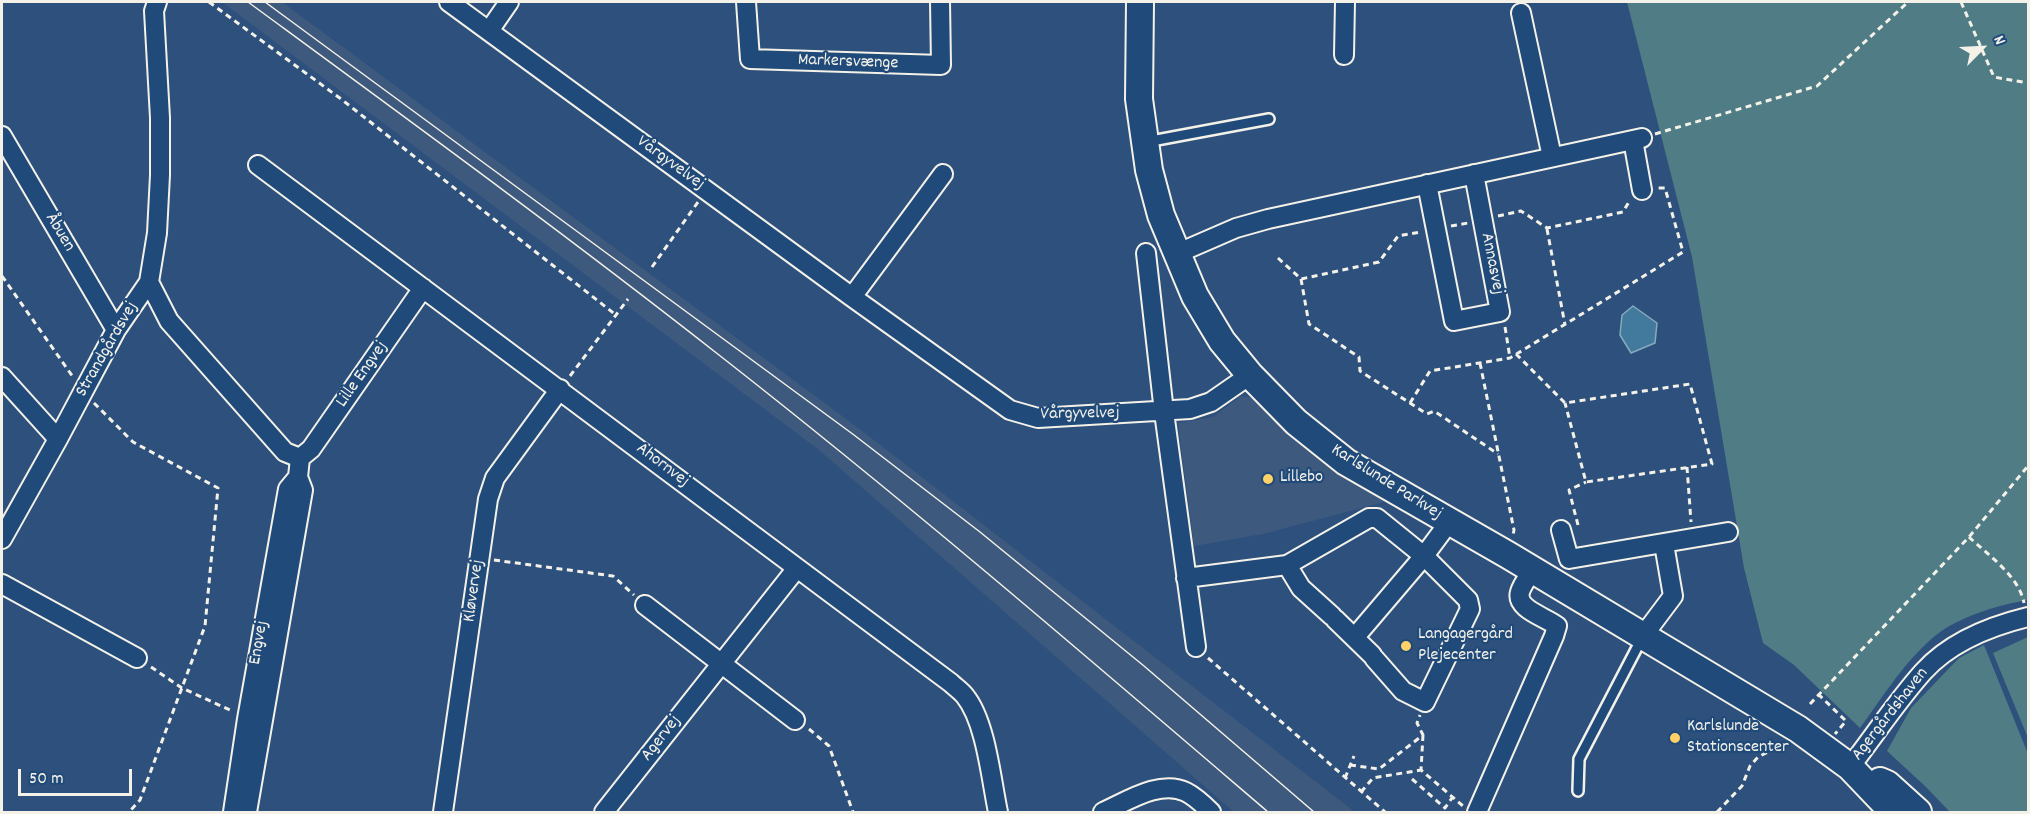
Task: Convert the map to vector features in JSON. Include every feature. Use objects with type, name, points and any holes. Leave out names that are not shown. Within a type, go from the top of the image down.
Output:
[{"type":"street","name":"Strandgårdsvej","points":[[2,539],[116,330],[149,282],[157,233],[160,175],[160,118],[154,10],[157,2]]},
{"type":"street","name":"Vårgyvelvej","points":[[449,2],[1010,410],[1038,418],[1190,409],[1211,402],[1250,375]]},
{"type":"street","points":[[489,30],[509,2]]},
{"type":"street","name":"Markersvænge","points":[[746,2],[750,60],[941,66],[940,2]]},
{"type":"street","name":"Karlslunde Parkvej","points":[[1140,2],[1139,99],[1149,170],[1161,215],[1195,296],[1222,341],[1250,375],[1296,422],[1346,462],[1508,555],[1798,729],[1850,767],[1893,813]]},
{"type":"street","points":[[1344,55],[1345,2]]},
{"type":"street","points":[[1521,13],[1552,157]]},
{"type":"street","name":"Åbuen","points":[[2,136],[116,330]]},
{"type":"street","points":[[1176,254],[1236,228],[1268,219],[1637,139],[1642,190]]},
{"type":"street","name":"Ahornvej","points":[[258,165],[951,683],[965,696],[981,729],[998,813]]},
{"type":"street","points":[[852,297],[943,174]]},
{"type":"street","name":"Annasvej","points":[[1427,184],[1454,321],[1500,312],[1474,174]]},
{"type":"street","points":[[1146,253],[1164,412],[1196,647]]},
{"type":"street","points":[[149,282],[169,321],[285,452],[300,458]]},
{"type":"street","name":"Lille Engvej","points":[[300,458],[311,449],[423,288]]},
{"type":"street","points":[[2,377],[58,439]]},
{"type":"street","name":"Kløvervej","points":[[443,813],[488,499],[495,478],[560,390]]},
{"type":"street","name":"Engvej","points":[[233,813],[247,719],[288,489],[297,477],[300,458]]},
{"type":"street","name":"Engvej","points":[[247,813],[303,490],[297,477]]},
{"type":"street","name":"Karlslunde Parkvej","points":[[1186,578],[1287,565],[1369,518],[1377,518],[1424,556],[1468,600],[1470,609],[1425,702]]},
{"type":"street","name":"Karlslunde Parkvej","points":[[1355,637],[1424,556],[1450,521]]},
{"type":"street","points":[[1562,531],[1569,559],[1728,532]]},
{"type":"street","points":[[1643,636],[1673,596],[1664,544]]},
{"type":"street","points":[[1287,565],[1301,588],[1355,637],[1403,691],[1425,702]]},
{"type":"street","name":"Agervej","points":[[604,813],[797,568]]},
{"type":"street","points":[[1477,811],[1557,626],[1527,609],[1520,602],[1519,593],[1532,571]]},
{"type":"street","points":[[2,584],[137,658]]},
{"type":"street","points":[[645,605],[795,720]]},
{"type":"street","name":"Agergårdshaven","points":[[1850,767],[1924,671],[1947,652],[1984,630],[2027,617]]},
{"type":"street","name":"Karlslunde Parkvej","points":[[1850,767],[1887,784],[1918,813]]},
{"type":"street","points":[[1103,813],[1150,791],[1167,789],[1185,791],[1212,813]]},
{"type":"lane","points":[[1144,142],[1269,119]]},
{"type":"lane","points":[[1578,791],[1579,759],[1643,636]]},
{"type":"path","points":[[209,2],[341,99],[616,315]]},
{"type":"path","points":[[1637,139],[1817,86],[1908,2]]},
{"type":"path","points":[[1961,2],[1994,77],[2028,83]]},
{"type":"path","points":[[1301,279],[1379,262],[1398,236],[1521,211],[1547,228],[1623,212],[1629,201],[1642,190],[1665,188],[1683,252],[1510,358],[1430,371],[1410,403]]},
{"type":"path","points":[[652,267],[706,190]]},
{"type":"path","points":[[1547,228],[1565,324]]},
{"type":"path","points":[[1278,258],[1301,279],[1310,324],[1359,357],[1360,371],[1426,414],[1434,411],[1497,454]]},
{"type":"path","points":[[2,276],[84,392],[133,442],[218,488],[205,626],[140,800],[129,813]]},
{"type":"path","points":[[560,390],[628,299]]},
{"type":"path","points":[[1500,312],[1510,358]]},
{"type":"path","points":[[1516,354],[1565,403],[1586,482]]},
{"type":"path","points":[[1480,363],[1514,530],[1508,555]]},
{"type":"path","points":[[1562,531],[1578,528],[1569,490],[1586,482],[1712,464],[1690,384],[1565,403]]},
{"type":"path","points":[[1810,704],[1969,537],[2028,466]]},
{"type":"path","points":[[1687,467],[1692,538]]},
{"type":"path","points":[[1969,537],[2014,580],[2023,596],[2027,617]]},
{"type":"path","points":[[480,558],[613,576],[645,605]]},
{"type":"path","points":[[1196,647],[1385,813]]},
{"type":"path","points":[[137,658],[182,688],[247,719]]},
{"type":"path","points":[[1818,694],[1846,720],[1824,747]]},
{"type":"path","points":[[1421,770],[1424,735],[1417,723],[1425,702]]},
{"type":"path","points":[[795,720],[805,725],[829,746],[853,813]]},
{"type":"path","points":[[1350,765],[1379,769],[1424,735]]},
{"type":"path","points":[[1717,813],[1742,786],[1750,766],[1758,757],[1770,751],[1775,744]]},
{"type":"path","points":[[1345,778],[1354,756]]},
{"type":"path","points":[[1379,769],[1379,777]]},
{"type":"path","points":[[1421,770],[1461,806],[1477,811]]},
{"type":"path","points":[[1361,792],[1373,778],[1421,770]]},
{"type":"path","points":[[1412,779],[1445,807],[1453,798]]},
{"type":"shaded area","points":[[222,2],[282,2],[857,427],[1355,812],[1234,812],[819,450]]},
{"type":"shaded area","points":[[1633,306],[1657,323],[1655,343],[1631,353],[1620,335],[1622,315]]},
{"type":"shaded area","name":"Lillebo","points":[[1241,396],[1254,398],[1317,456],[1384,502],[1263,534],[1194,546],[1178,423],[1213,417]]},
{"type":"green space","points":[[1627,2],[2028,2],[2028,600],[1980,612],[1939,633],[1913,657],[1860,728],[1794,665],[1763,643],[1744,568],[1692,257]]},
{"type":"green space","points":[[2028,637],[2028,738],[1993,653]]},
{"type":"green space","points":[[1984,645],[2028,754],[2028,812],[1950,812],[1887,751],[1911,708],[1959,658]]},
{"type":"tram line","points":[[248,2],[544,221],[789,410],[996,581],[1268,812]]},
{"type":"tram line","points":[[265,2],[854,435],[980,532],[1144,666],[1314,812]]},
{"type":"place","name":"Lillebo","points":[[1268,479]]},
{"type":"place","name":"Langagergård Plejecenter","points":[[1406,646]]},
{"type":"place","name":"Karlslunde Stationscenter","points":[[1675,738]]}]
